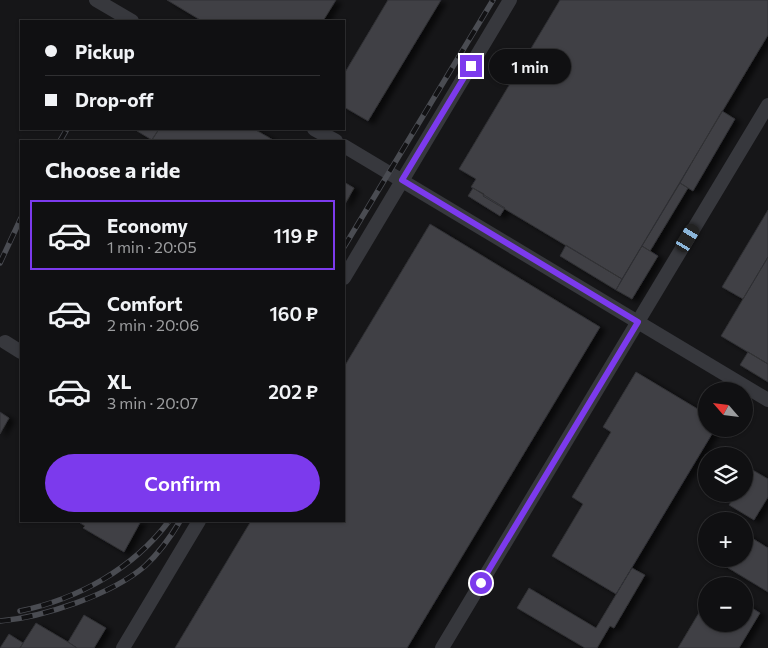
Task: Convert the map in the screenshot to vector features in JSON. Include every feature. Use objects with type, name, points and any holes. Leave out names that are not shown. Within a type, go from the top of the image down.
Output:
[{"type":"lane","points":[[96,0],[130,20]]},
{"type":"lane","points":[[345,276],[510,0]]},
{"type":"lane","points":[[442,648],[768,105]]},
{"type":"lane","points":[[316,130],[334,140]]},
{"type":"lane","points":[[345,147],[768,400]]},
{"type":"lane","points":[[4,342],[20,351]]},
{"type":"lane","points":[[123,648],[198,522]]},
{"type":"building","points":[[167,0],[336,0],[324,20],[200,20]]},
{"type":"building","points":[[388,0],[441,0],[368,121],[345,108],[345,72]]},
{"type":"building","points":[[560,0],[768,0],[768,35],[622,279],[483,196],[484,194],[471,187],[476,179],[459,169]]},
{"type":"building","points":[[722,111],[735,119],[693,191],[680,183]]},
{"type":"building","points":[[138,130],[158,130],[152,140]]},
{"type":"building","points":[[158,130],[256,130],[273,140],[152,140]]},
{"type":"building","points":[[345,183],[354,188],[345,204]]},
{"type":"building","points":[[680,183],[688,188],[650,251],[642,246]]},
{"type":"building","points":[[473,188],[505,208],[500,216],[468,196]]},
{"type":"building","points":[[768,210],[768,257],[743,299],[722,287]]},
{"type":"building","points":[[430,224],[600,327],[407,648],[175,648],[250,522],[345,522],[345,365]]},
{"type":"building","points":[[566,245],[622,279],[616,290],[560,256]]},
{"type":"building","points":[[642,246],[658,256],[632,299],[616,290]]},
{"type":"building","points":[[768,257],[768,364],[721,336]]},
{"type":"building","points":[[748,352],[768,364],[768,382],[740,365]]},
{"type":"building","points":[[636,372],[698,409],[698,438],[710,438],[704,447],[698,447],[698,457],[616,594],[552,556],[583,504],[572,497],[611,432],[603,427]]},
{"type":"building","points":[[0,412],[9,418],[0,434]]},
{"type":"building","points":[[753,470],[768,479],[768,497],[754,520],[753,512],[741,512],[729,505],[731,502],[753,502]]},
{"type":"building","points":[[79,522],[140,522],[124,552],[83,528],[85,526]]},
{"type":"building","points":[[753,539],[768,548],[768,592],[753,583],[753,577],[743,577],[727,567],[753,567]]},
{"type":"building","points":[[632,568],[645,575],[614,628],[610,626],[597,648],[585,648],[517,608],[529,588],[596,628]]},
{"type":"building","points":[[753,609],[760,613],[753,625]]},
{"type":"building","points":[[698,614],[698,632],[749,632],[739,648],[678,648]]},
{"type":"building","points":[[84,615],[106,628],[94,648],[77,648],[68,642]]},
{"type":"building","points":[[36,623],[68,642],[77,648],[20,648]]},
{"type":"building","points":[[9,634],[23,643],[20,648],[0,648]]},
{"type":"railway","points":[[345,245],[493,0]]},
{"type":"railway","points":[[61,140],[66,130]]},
{"type":"railway","points":[[0,263],[20,220]]},
{"type":"railway","points":[[20,611],[63,599],[103,580],[139,554],[168,522]]},
{"type":"railway","points":[[0,621],[36,615],[76,603],[131,577],[150,561],[164,545],[179,522]]},
{"type":"route","points":[[471,66],[402,180],[638,322],[481,583]]}]
